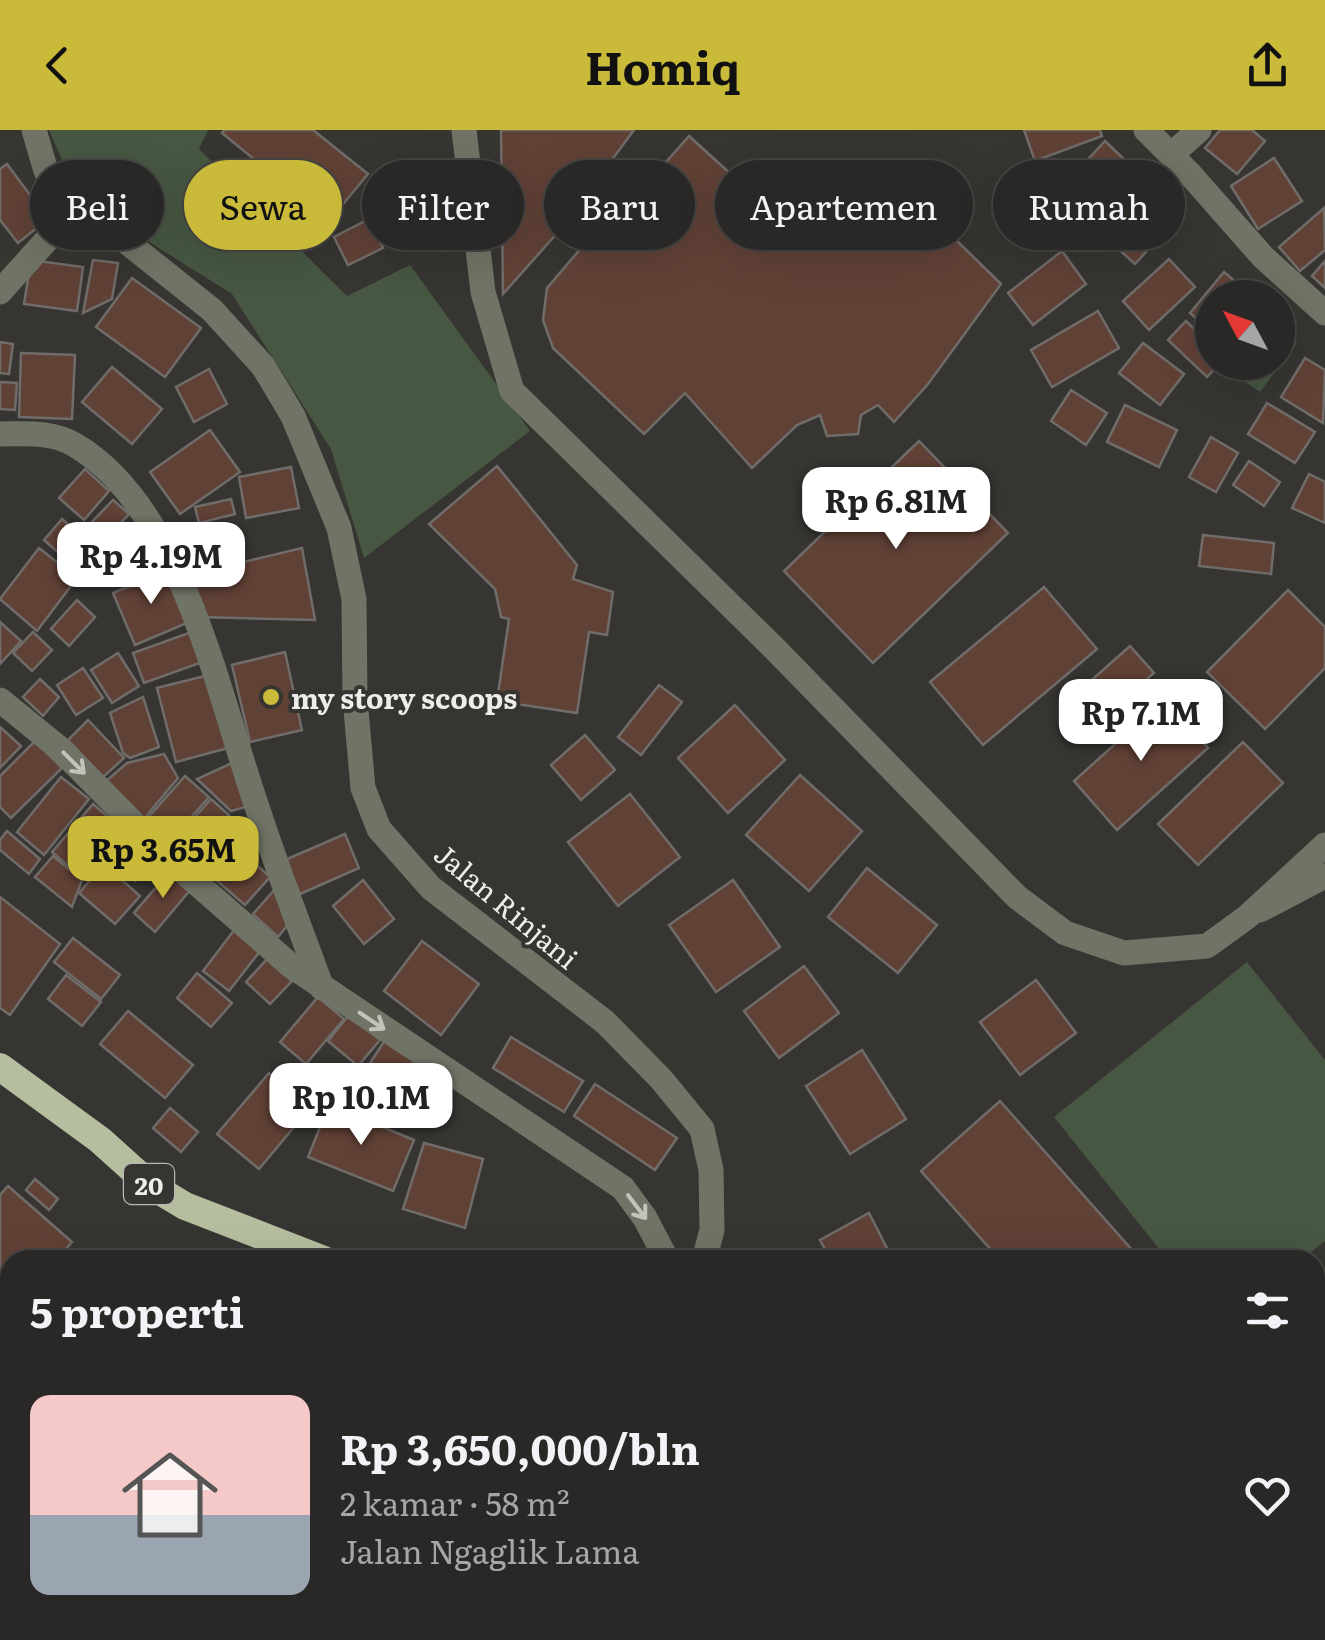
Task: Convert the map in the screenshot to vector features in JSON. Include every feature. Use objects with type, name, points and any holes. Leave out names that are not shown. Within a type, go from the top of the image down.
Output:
[{"type":"highway","name":"20","points":[[0,1066],[100,1140],[150,1185],[173,1199],[299,1250]]},
{"type":"street","name":"Jalan Rinjani","points":[[34,130],[43,160]]},
{"type":"street","points":[[464,130],[483,292],[512,391],[785,660],[1017,897],[1065,934],[1124,954],[1207,946],[1247,917],[1325,846]]},
{"type":"street","points":[[1146,130],[1263,258],[1325,312]]},
{"type":"street","points":[[1171,156],[1199,130]]},
{"type":"street","points":[[0,292],[38,250]]},
{"type":"street","name":"Jalan Rinjani","points":[[137,250],[212,310],[262,366],[293,416],[343,546],[354,599],[355,699],[363,788],[379,829],[431,888],[605,1022],[661,1078],[702,1129],[711,1170],[712,1230],[707,1250]]},
{"type":"street","points":[[0,434],[40,433],[74,444],[126,488],[149,520],[176,570],[195,619],[322,988]]},
{"type":"street","points":[[0,700],[59,748],[169,859],[290,965],[623,1188],[662,1250]]},
{"type":"street","points":[[1247,917],[1325,876]]},
{"type":"green space","points":[[49,130],[208,130],[199,149],[210,160],[184,160],[184,250],[301,250],[347,296],[410,265],[530,431],[364,558],[331,449],[232,294],[162,250],[164,160],[62,160]]},
{"type":"green space","points":[[1242,380],[1269,380],[1260,392]]},
{"type":"green space","points":[[1247,962],[1325,1060],[1325,1241],[1314,1250],[1160,1250],[1054,1117]]},
{"type":"building","points":[[313,130],[362,169],[362,181],[342,205],[342,160],[255,160],[222,133]]},
{"type":"building","points":[[501,130],[634,130],[612,160],[544,160],[544,248],[503,294],[502,250],[524,250],[524,160],[501,160]]},
{"type":"building","points":[[1024,130],[1100,130],[1102,136],[1035,160]]},
{"type":"building","points":[[1220,130],[1252,130],[1265,141],[1237,174],[1205,148]]},
{"type":"building","points":[[689,136],[715,160],[715,250],[966,250],[1001,284],[928,384],[894,422],[878,405],[861,415],[858,434],[827,436],[820,415],[797,425],[752,468],[685,393],[644,434],[553,348],[543,320],[547,288],[579,250],[695,250],[695,160],[668,160]]},
{"type":"building","points":[[1105,141],[1125,160],[1087,160]]},
{"type":"building","points":[[1274,158],[1302,201],[1258,229],[1231,186]]},
{"type":"building","points":[[7,164],[30,195],[30,233],[18,243],[0,220],[0,169]]},
{"type":"building","points":[[1324,208],[1325,250],[1300,271],[1279,247]]},
{"type":"building","points":[[362,223],[362,250],[379,250],[348,265],[340,250],[342,233]]},
{"type":"building","points":[[1119,250],[1148,250],[1135,264]]},
{"type":"building","points":[[1062,251],[1086,284],[1033,325],[1008,293]]},
{"type":"building","points":[[1169,259],[1195,287],[1149,330],[1123,301]]},
{"type":"building","points":[[31,260],[83,267],[77,311],[24,304]]},
{"type":"building","points":[[93,260],[118,263],[112,299],[83,313]]},
{"type":"building","points":[[1325,261],[1325,288],[1312,276]]},
{"type":"building","points":[[1224,272],[1234,280],[1217,280]]},
{"type":"building","points":[[132,278],[201,328],[165,377],[96,327]]},
{"type":"building","points":[[1098,311],[1119,348],[1052,387],[1031,350]]},
{"type":"building","points":[[1186,321],[1195,330],[1195,366],[1168,340]]},
{"type":"building","points":[[0,342],[13,344],[9,374],[0,373]]},
{"type":"building","points":[[1143,343],[1184,374],[1160,405],[1119,373]]},
{"type":"building","points":[[21,353],[75,355],[72,419],[19,417]]},
{"type":"building","points":[[1305,358],[1325,370],[1323,423],[1281,397],[1295,380]]},
{"type":"building","points":[[112,367],[162,409],[132,444],[82,402]]},
{"type":"building","points":[[209,369],[227,404],[194,422],[176,387]]},
{"type":"building","points":[[0,382],[17,383],[15,410],[0,409]]},
{"type":"building","points":[[1071,390],[1107,413],[1086,445],[1051,421]]},
{"type":"building","points":[[1267,403],[1315,432],[1295,463],[1248,434]]},
{"type":"building","points":[[1125,405],[1177,430],[1159,467],[1107,442]]},
{"type":"building","points":[[210,430],[240,472],[180,514],[150,472]]},
{"type":"building","points":[[1211,437],[1238,453],[1216,492],[1189,477]]},
{"type":"building","points":[[919,441],[1008,533],[873,663],[784,571]]},
{"type":"building","points":[[1249,461],[1280,482],[1264,506],[1233,485]]},
{"type":"building","points":[[497,466],[577,565],[573,579],[613,592],[607,635],[589,632],[577,713],[497,701],[509,619],[501,617],[495,589],[429,524]]},
{"type":"building","points":[[291,467],[299,508],[246,518],[239,477]]},
{"type":"building","points":[[85,469],[109,491],[84,520],[59,498]]},
{"type":"building","points":[[1309,474],[1325,482],[1325,523],[1292,508]]},
{"type":"building","points":[[231,499],[235,514],[199,523],[195,507]]},
{"type":"building","points":[[113,500],[129,514],[104,541],[88,526]]},
{"type":"building","points":[[62,519],[102,554],[84,575],[44,540]]},
{"type":"building","points":[[1203,535],[1274,543],[1271,574],[1199,566]]},
{"type":"building","points":[[39,548],[77,578],[37,631],[0,599]]},
{"type":"building","points":[[302,548],[315,620],[199,617],[185,576]]},
{"type":"building","points":[[168,570],[189,622],[135,645],[113,593]]},
{"type":"building","points":[[1044,587],[1097,649],[983,745],[930,682]]},
{"type":"building","points":[[1288,590],[1325,627],[1325,668],[1265,729],[1207,672]]},
{"type":"building","points":[[77,600],[95,617],[69,646],[51,629]]},
{"type":"building","points":[[0,622],[21,641],[0,664]]},
{"type":"building","points":[[197,630],[208,660],[144,683],[133,653]]},
{"type":"building","points":[[33,632],[52,650],[32,671],[13,653]]},
{"type":"building","points":[[1130,646],[1154,673],[1084,735],[1060,708]]},
{"type":"building","points":[[285,652],[302,730],[250,742],[232,665]]},
{"type":"building","points":[[118,653],[139,686],[112,703],[91,670]]},
{"type":"building","points":[[83,668],[103,698],[76,715],[57,685]]},
{"type":"building","points":[[209,675],[228,748],[176,762],[157,688]]},
{"type":"building","points":[[40,679],[59,697],[43,716],[23,697]]},
{"type":"building","points":[[659,685],[682,702],[641,755],[618,737]]},
{"type":"building","points":[[143,697],[159,747],[130,758],[123,753],[110,713]]},
{"type":"building","points":[[1165,699],[1208,748],[1117,830],[1074,781]]},
{"type":"building","points":[[735,705],[785,760],[728,813],[678,758]]},
{"type":"building","points":[[88,720],[124,758],[103,777],[68,740]]},
{"type":"building","points":[[0,727],[21,746],[0,768]]},
{"type":"building","points":[[585,735],[615,770],[581,800],[551,765]]},
{"type":"building","points":[[35,741],[62,768],[11,818],[0,807],[0,776]]},
{"type":"building","points":[[1243,742],[1283,783],[1198,865],[1158,824]]},
{"type":"building","points":[[164,754],[178,778],[142,821],[105,782],[127,763]]},
{"type":"building","points":[[234,762],[249,806],[231,811],[197,779]]},
{"type":"building","points":[[800,775],[862,831],[809,891],[746,835]]},
{"type":"building","points":[[185,776],[209,797],[170,841],[146,820]]},
{"type":"building","points":[[61,777],[89,799],[44,855],[17,832]]},
{"type":"building","points":[[630,794],[680,857],[618,906],[568,842]]},
{"type":"building","points":[[211,799],[229,815],[187,860],[170,845]]},
{"type":"building","points":[[93,804],[123,830],[82,878],[52,852]]},
{"type":"building","points":[[225,822],[246,841],[211,879],[190,860]]},
{"type":"building","points":[[7,831],[40,859],[29,874],[0,850],[0,840]]},
{"type":"building","points":[[128,834],[156,858],[135,881],[108,857]]},
{"type":"building","points":[[345,834],[359,868],[300,894],[285,860]]},
{"type":"building","points":[[240,850],[270,877],[245,905],[215,879]]},
{"type":"building","points":[[53,856],[82,880],[72,907],[35,877]]},
{"type":"building","points":[[104,864],[140,896],[115,924],[79,893]]},
{"type":"building","points":[[867,868],[937,925],[898,973],[828,917]]},
{"type":"building","points":[[171,870],[192,888],[155,932],[134,913]]},
{"type":"building","points":[[363,880],[394,919],[364,944],[333,906]]},
{"type":"building","points":[[733,880],[780,947],[716,992],[669,925]]},
{"type":"building","points":[[276,888],[287,926],[278,937],[253,914]]},
{"type":"building","points":[[0,897],[60,944],[10,1015],[0,1008]]},
{"type":"building","points":[[238,925],[264,946],[229,991],[203,971]]},
{"type":"building","points":[[73,938],[120,975],[101,999],[54,962]]},
{"type":"building","points":[[422,941],[479,984],[441,1035],[384,991]]},
{"type":"building","points":[[268,958],[292,981],[270,1004],[246,982]]},
{"type":"building","points":[[804,966],[839,1013],[779,1058],[744,1011]]},
{"type":"building","points":[[197,973],[232,1003],[211,1027],[177,998]]},
{"type":"building","points":[[66,975],[101,1002],[82,1026],[48,999]]},
{"type":"building","points":[[1036,980],[1076,1033],[1020,1075],[980,1022]]},
{"type":"building","points":[[318,997],[344,1019],[306,1064],[280,1042]]},
{"type":"building","points":[[128,1011],[193,1065],[165,1098],[100,1044]]},
{"type":"building","points":[[349,1015],[380,1040],[358,1066],[328,1041]]},
{"type":"building","points":[[511,1037],[583,1081],[564,1112],[493,1068]]},
{"type":"building","points":[[385,1040],[419,1061],[397,1096],[363,1074]]},
{"type":"building","points":[[862,1050],[906,1119],[850,1154],[806,1086]]},
{"type":"building","points":[[269,1073],[310,1108],[259,1169],[217,1134]]},
{"type":"building","points":[[595,1084],[677,1138],[655,1170],[574,1116]]},
{"type":"building","points":[[1000,1101],[1132,1250],[991,1250],[921,1171]]},
{"type":"building","points":[[329,1105],[414,1140],[393,1191],[308,1157]]},
{"type":"building","points":[[170,1108],[198,1132],[181,1152],[153,1128]]},
{"type":"building","points":[[424,1143],[483,1159],[465,1228],[403,1209]]},
{"type":"building","points":[[35,1179],[58,1199],[49,1210],[26,1190]]},
{"type":"building","points":[[8,1186],[72,1242],[65,1250],[0,1250],[0,1195]]},
{"type":"building","points":[[869,1213],[888,1250],[826,1250],[820,1240]]},
{"type":"place","name":"my story scoops","points":[[271,697]]}]
